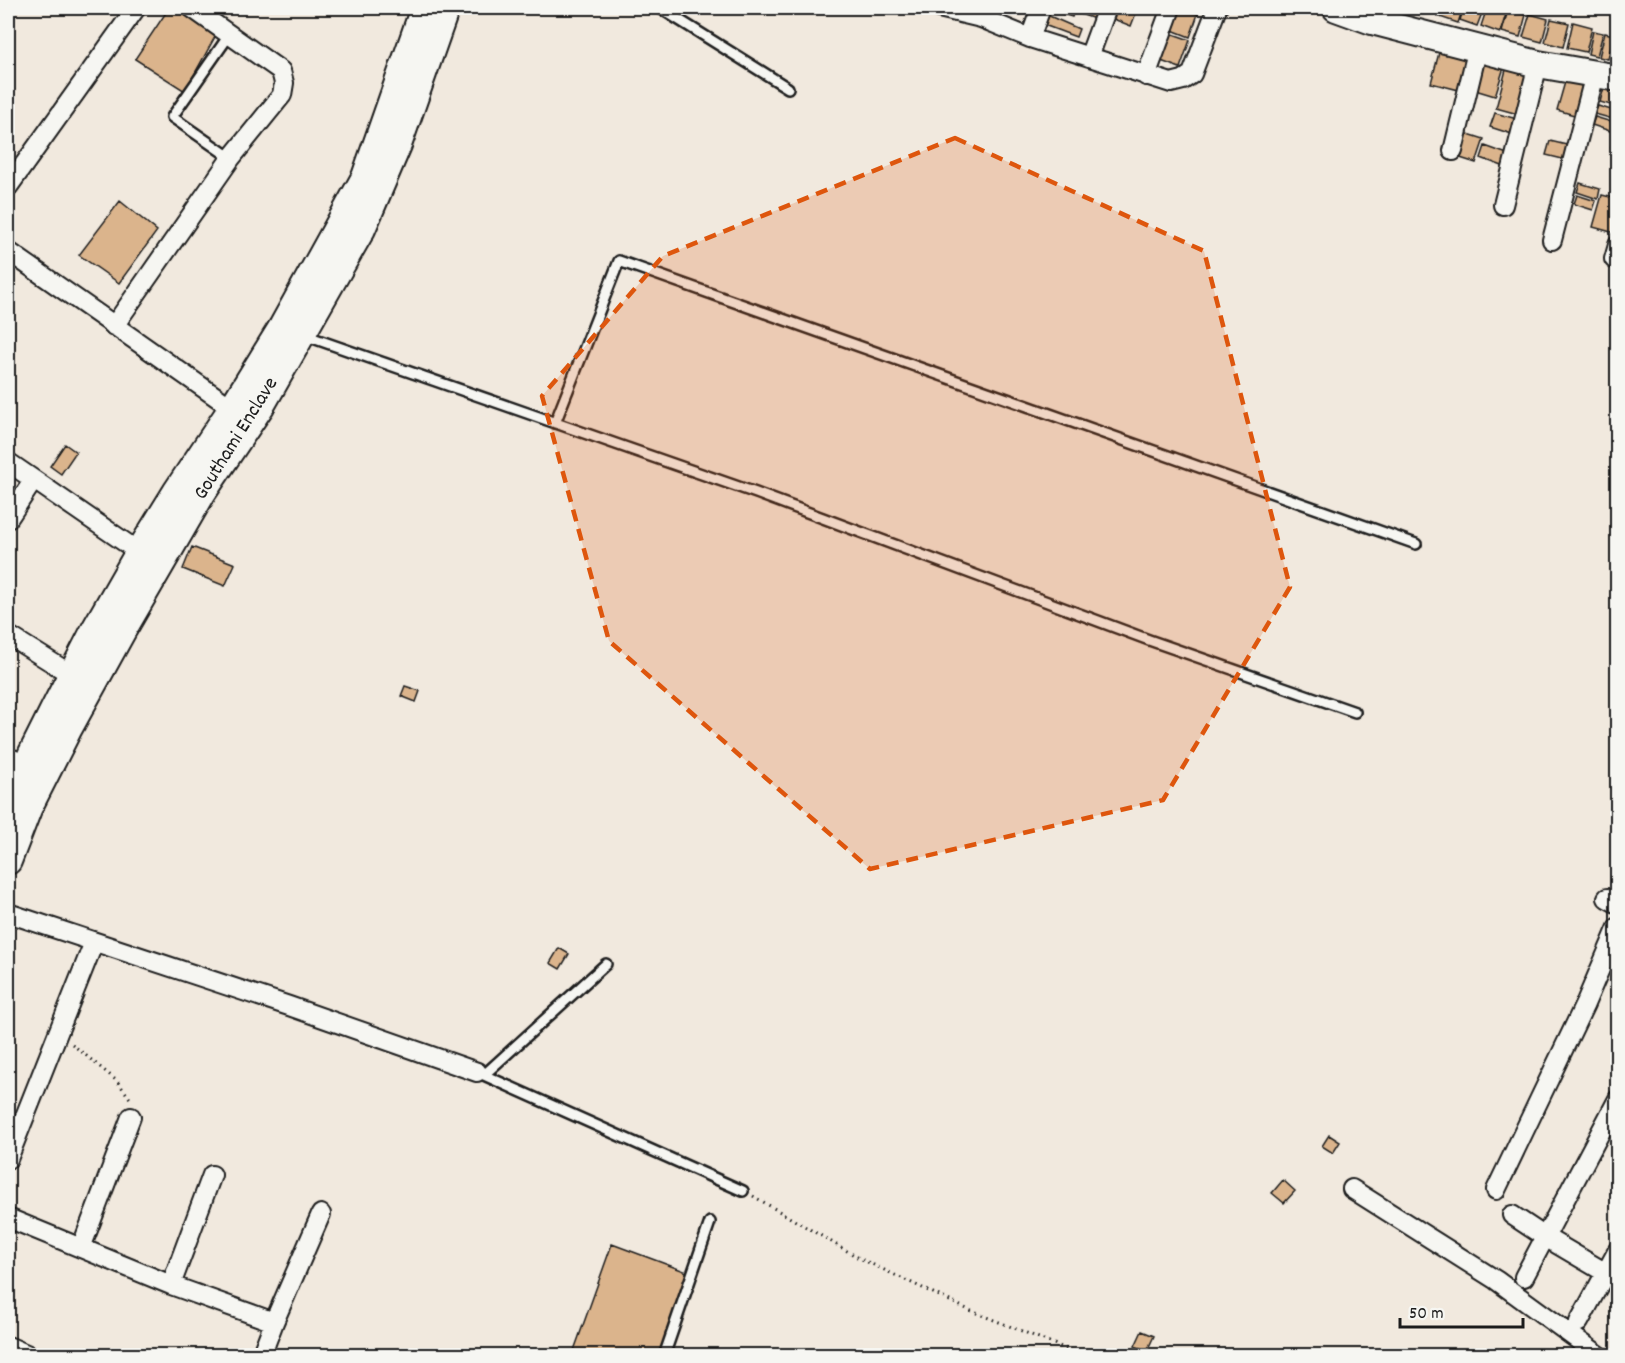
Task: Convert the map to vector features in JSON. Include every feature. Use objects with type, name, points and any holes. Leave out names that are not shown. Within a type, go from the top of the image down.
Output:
[{"type":"street","points":[[8,187],[136,8]]},
{"type":"street","points":[[114,326],[231,158],[282,94],[284,82],[281,71],[192,8]]},
{"type":"street","name":"Gouthami Enclave","points":[[8,861],[28,809],[69,728],[203,492],[282,327],[365,177],[424,8]]},
{"type":"street","name":"Gouthami Enclave","points":[[10,797],[17,761],[72,675],[139,552],[176,492],[242,414],[302,334],[362,229],[398,145],[446,8]]},
{"type":"street","points":[[939,8],[983,13],[1030,38],[1171,83],[1183,80],[1192,74],[1217,8]]},
{"type":"street","points":[[1030,38],[1041,8]]},
{"type":"street","points":[[1089,57],[1107,8]]},
{"type":"street","points":[[1146,75],[1171,8]]},
{"type":"street","points":[[1336,8],[1538,64],[1606,76],[1552,240]]},
{"type":"street","points":[[1453,151],[1478,47]]},
{"type":"street","points":[[1503,205],[1538,64]]},
{"type":"street","points":[[8,251],[242,414]]},
{"type":"street","points":[[8,462],[139,552]]},
{"type":"street","points":[[8,519],[33,481]]},
{"type":"street","points":[[8,635],[72,675]]},
{"type":"street","points":[[8,913],[289,1006],[481,1073]]},
{"type":"street","points":[[1496,1190],[1585,1004],[1617,927]]},
{"type":"street","points":[[8,1159],[94,942]]},
{"type":"street","points":[[1524,1277],[1617,1099]]},
{"type":"street","points":[[81,1248],[131,1117]]},
{"type":"street","points":[[171,1285],[212,1175]]},
{"type":"street","points":[[1352,1189],[1496,1280],[1599,1356]]},
{"type":"street","points":[[261,1356],[321,1214]]},
{"type":"street","points":[[1512,1215],[1545,1238],[1612,1276]]},
{"type":"street","points":[[8,1218],[171,1285],[274,1322]]},
{"type":"street","points":[[1579,1322],[1612,1276],[1617,1250]]},
{"type":"street","points":[[8,1346],[31,1356]]},
{"type":"lane","points":[[660,8],[788,88]]},
{"type":"lane","points":[[230,34],[172,117],[231,158]]},
{"type":"lane","points":[[555,423],[619,261],[1416,544]]},
{"type":"lane","points":[[302,334],[756,493],[1149,640],[1355,712]]},
{"type":"lane","points":[[606,964],[481,1073],[743,1191]]},
{"type":"lane","points":[[664,1356],[710,1222]]},
{"type":"path","points":[[64,1018],[66,1036],[69,1041],[117,1081],[132,1102],[134,1107],[131,1117]]},
{"type":"path","points":[[743,1191],[859,1258],[969,1310],[1084,1356]]},
{"type":"highlighted area","points":[[955,138],[1204,251],[1290,587],[1163,800],[870,869],[609,641],[542,396],[663,256]]},
{"type":"building","points":[[169,8],[180,8],[216,35],[185,91],[135,59]]},
{"type":"building","points":[[1052,8],[1075,8],[1072,17],[1051,10]]},
{"type":"building","points":[[1076,8],[1099,8],[1095,19],[1074,12]]},
{"type":"building","points":[[1115,8],[1138,8],[1131,26],[1111,18]]},
{"type":"building","points":[[1180,8],[1198,14],[1190,37],[1172,30]]},
{"type":"building","points":[[1439,8],[1463,8],[1458,23],[1437,16]]},
{"type":"building","points":[[1464,8],[1484,8],[1477,26],[1460,20]]},
{"type":"building","points":[[1487,8],[1507,11],[1500,33],[1481,26]]},
{"type":"building","points":[[1508,10],[1526,15],[1520,37],[1502,32]]},
{"type":"building","points":[[1530,14],[1548,19],[1542,42],[1523,37]]},
{"type":"building","points":[[1047,15],[1079,29],[1076,37],[1044,25]]},
{"type":"building","points":[[1551,19],[1569,23],[1563,47],[1545,42]]},
{"type":"building","points":[[1573,22],[1592,27],[1586,52],[1567,48]]},
{"type":"building","points":[[1593,31],[1603,33],[1597,56],[1588,54]]},
{"type":"building","points":[[1616,32],[1618,32],[1618,55],[1611,53]]},
{"type":"building","points":[[1170,33],[1190,40],[1180,68],[1161,61]]},
{"type":"building","points":[[1605,33],[1614,35],[1608,59],[1599,57]]},
{"type":"building","points":[[1440,49],[1468,57],[1459,90],[1431,83]]},
{"type":"building","points":[[1485,58],[1505,64],[1495,96],[1475,90]]},
{"type":"building","points":[[1508,62],[1530,68],[1518,114],[1496,108]]},
{"type":"building","points":[[1567,75],[1591,82],[1581,117],[1557,110]]},
{"type":"building","points":[[1606,80],[1618,83],[1618,107],[1600,102]]},
{"type":"building","points":[[1598,106],[1618,112],[1617,120],[1595,114]]},
{"type":"building","points":[[1495,113],[1517,119],[1512,134],[1490,127]]},
{"type":"building","points":[[1595,117],[1615,123],[1613,132],[1592,125]]},
{"type":"building","points":[[1618,130],[1618,150],[1611,147]]},
{"type":"building","points":[[1465,133],[1484,139],[1476,163],[1457,157]]},
{"type":"building","points":[[1550,141],[1575,147],[1571,161],[1546,155]]},
{"type":"building","points":[[1485,146],[1510,155],[1505,167],[1481,158]]},
{"type":"building","points":[[1580,183],[1600,189],[1598,199],[1577,192]]},
{"type":"building","points":[[1577,195],[1596,201],[1593,210],[1574,204]]},
{"type":"building","points":[[1602,195],[1618,199],[1618,224],[1615,233],[1593,227]]},
{"type":"building","points":[[120,201],[157,231],[119,283],[79,255]]},
{"type":"building","points":[[65,444],[76,452],[61,474],[50,466]]},
{"type":"building","points":[[192,547],[235,564],[225,586],[183,569]]},
{"type":"building","points":[[405,686],[420,691],[416,702],[401,696]]},
{"type":"building","points":[[559,948],[569,954],[560,969],[550,963]]},
{"type":"building","points":[[1329,1135],[1340,1142],[1333,1153],[1322,1146]]},
{"type":"building","points":[[1283,1180],[1295,1191],[1284,1203],[1272,1193]]},
{"type":"building","points":[[612,1244],[687,1272],[659,1356],[572,1356]]},
{"type":"building","points":[[1142,1331],[1154,1336],[1147,1351],[1135,1346]]}]
